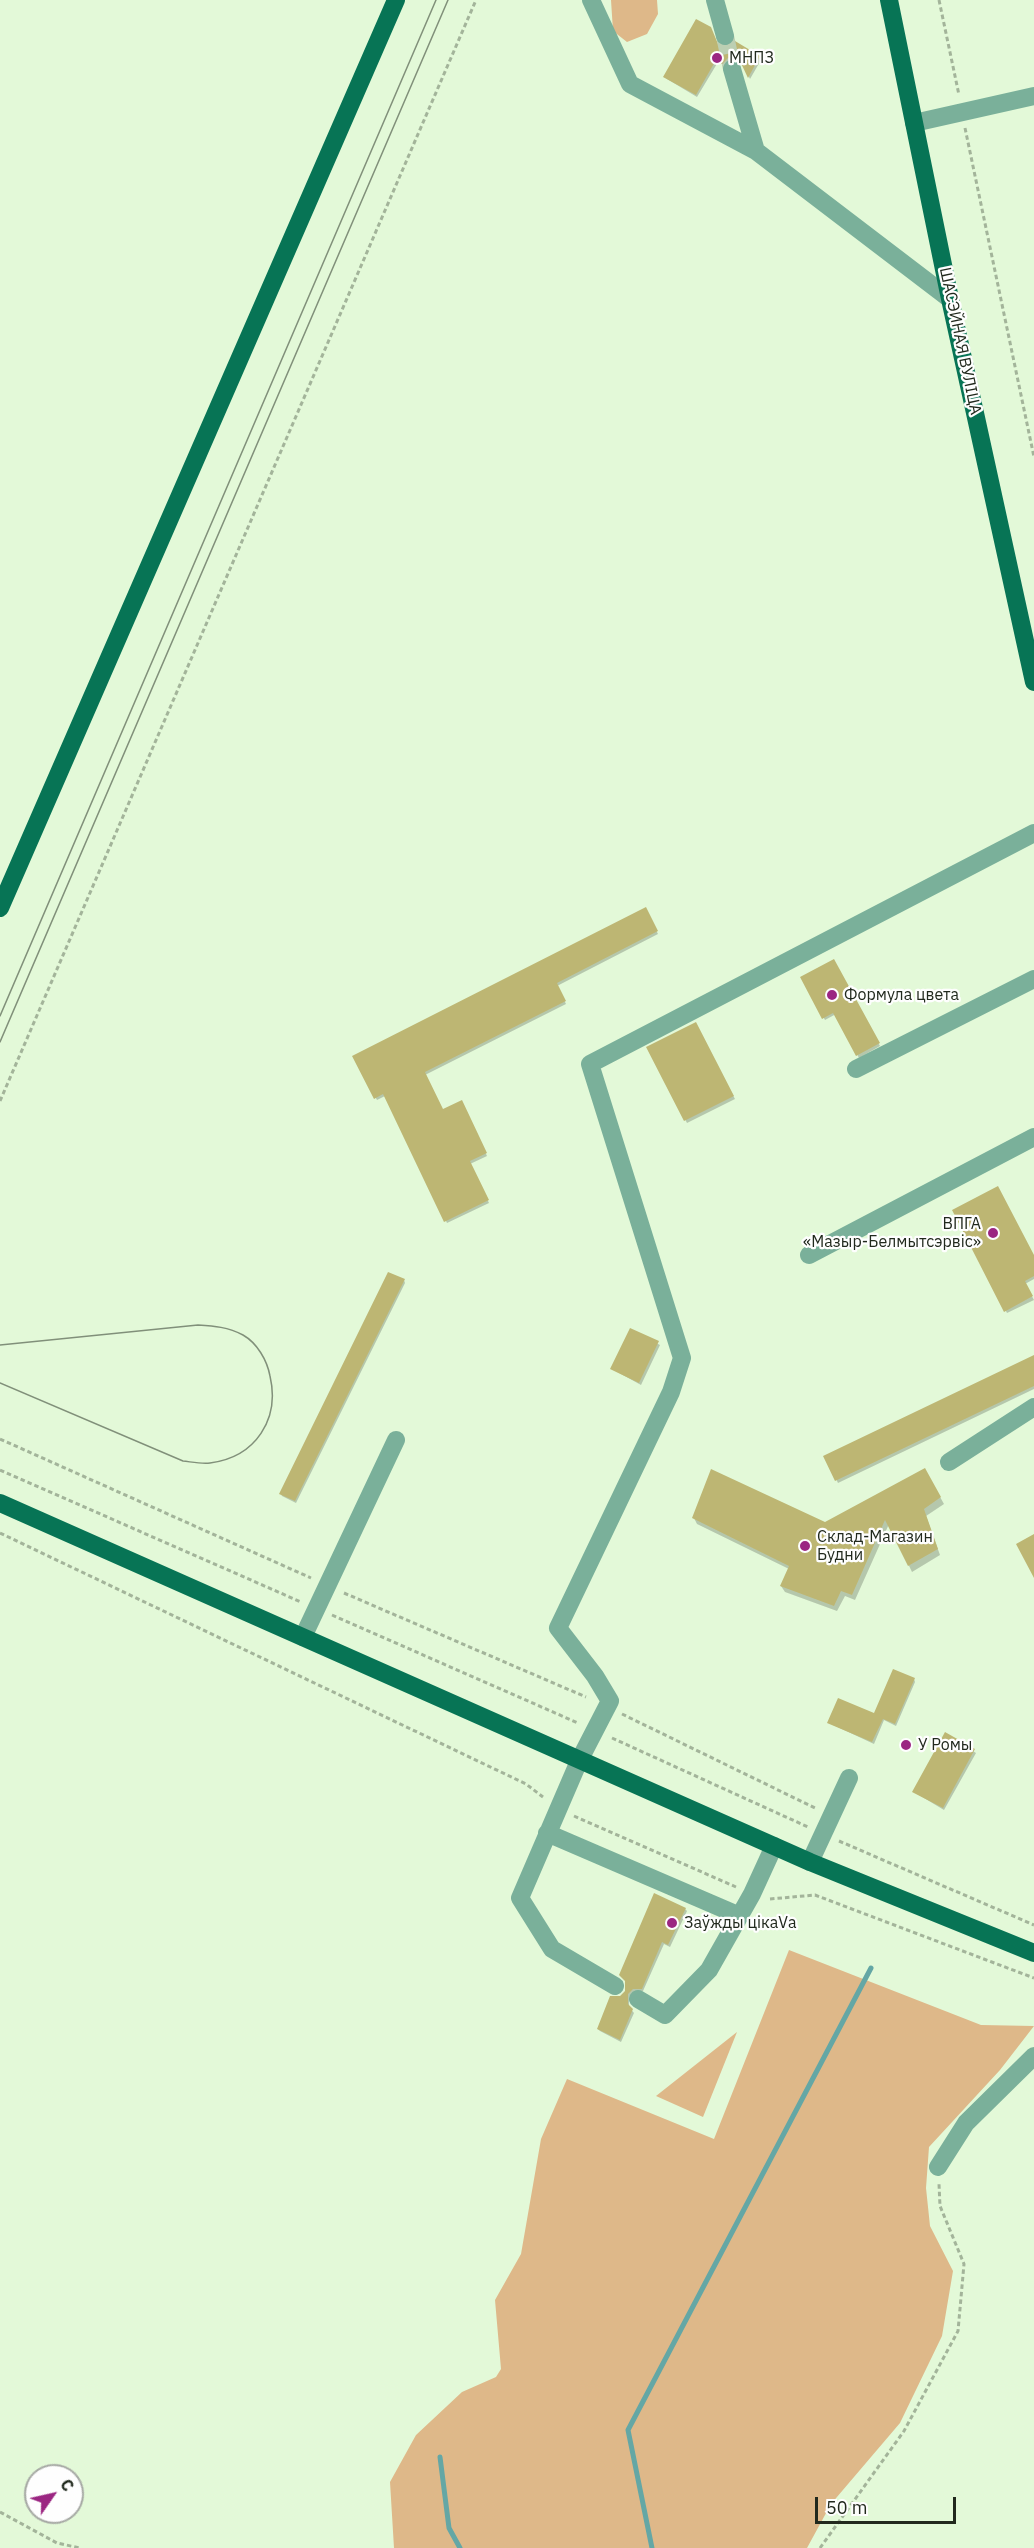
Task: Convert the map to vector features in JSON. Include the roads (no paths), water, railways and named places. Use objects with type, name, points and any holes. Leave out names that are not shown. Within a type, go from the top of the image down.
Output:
[{"type":"main road","points":[[0,908],[396,0]]},
{"type":"main road","name":"ШАСЭЙНАЯ ВУЛІЦА","points":[[889,0],[950,299],[1034,682]]},
{"type":"main road","points":[[0,1503],[810,1862],[1034,1953]]},
{"type":"lane","points":[[591,0],[630,84],[756,151],[950,299]]},
{"type":"lane","points":[[715,0],[725,36]]},
{"type":"lane","points":[[732,69],[756,151]]},
{"type":"lane","points":[[914,123],[1034,96]]},
{"type":"lane","points":[[615,1986],[552,1948],[520,1898],[593,1730],[610,1701],[595,1676],[558,1628],[671,1392],[682,1358],[590,1065],[1034,833]]},
{"type":"lane","points":[[856,1069],[1034,979]]},
{"type":"lane","points":[[809,1255],[1034,1137]]},
{"type":"lane","points":[[949,1462],[1034,1407]]},
{"type":"lane","points":[[303,1637],[396,1440]]},
{"type":"lane","points":[[810,1862],[849,1779]]},
{"type":"lane","points":[[547,1833],[740,1916]]},
{"type":"lane","points":[[638,1999],[665,2015],[709,1970],[752,1894],[774,1845]]},
{"type":"lane","points":[[938,2167],[966,2122],[1034,2056]]},
{"type":"waterway","points":[[652,2548],[628,2430],[871,1968]]},
{"type":"waterway","points":[[440,2457],[449,2528],[460,2548]]},
{"type":"tunnel","points":[[725,36],[732,69]]},
{"type":"tram line","points":[[0,1016],[436,0]]},
{"type":"tram line","points":[[0,1042],[448,0]]},
{"type":"tram line","points":[[0,1345],[198,1325],[215,1326],[237,1332],[248,1338],[261,1352],[270,1376],[272,1392],[268,1421],[252,1444],[226,1459],[200,1463],[183,1461],[0,1383]]},
{"type":"place","name":"МНПЗ","points":[[717,58]]},
{"type":"place","name":"Формула цвета","points":[[832,995]]},
{"type":"place","name":"ВПГА «Мазыр-Белмытсэрвіс»","points":[[993,1233]]},
{"type":"place","name":"Склад-Магазин Будни","points":[[805,1546]]},
{"type":"place","name":"У Ромы","points":[[906,1745]]},
{"type":"place","name":"Заўжды цікаVа","points":[[672,1923]]}]
